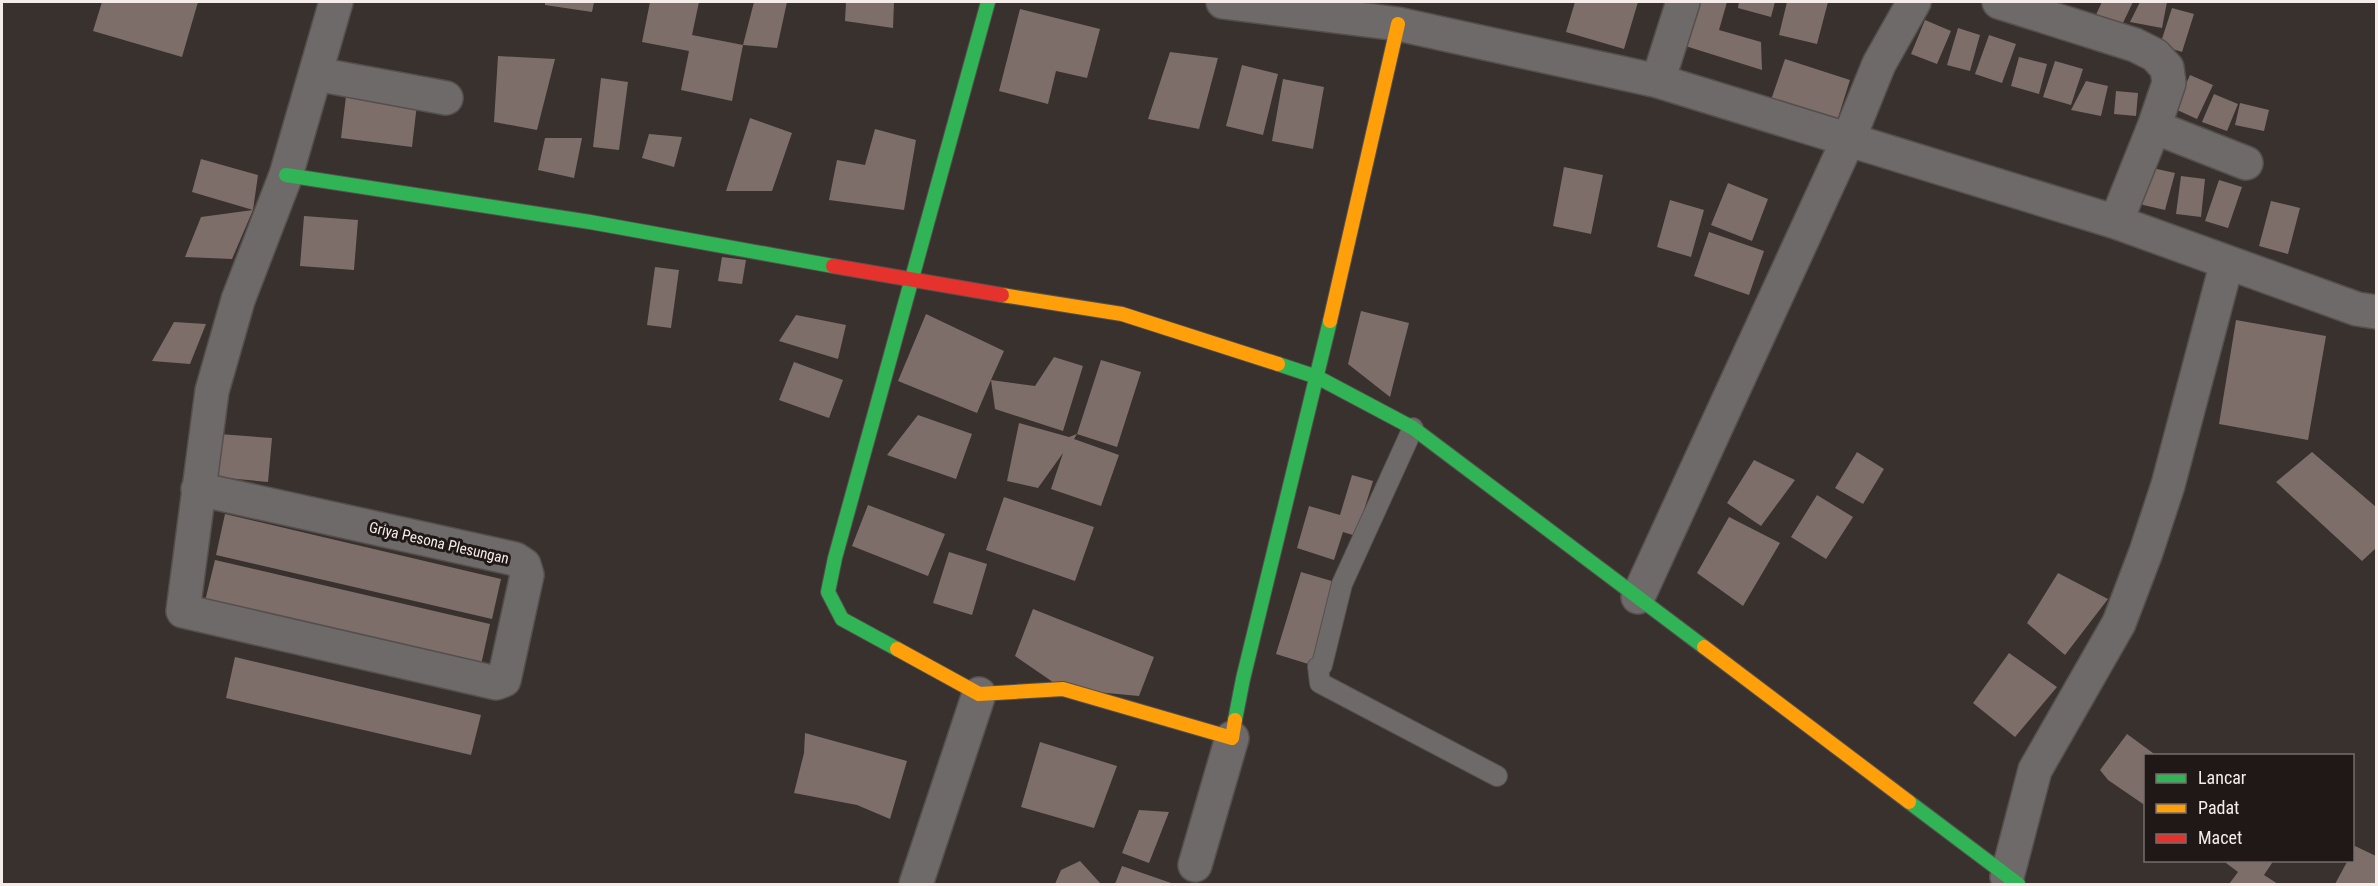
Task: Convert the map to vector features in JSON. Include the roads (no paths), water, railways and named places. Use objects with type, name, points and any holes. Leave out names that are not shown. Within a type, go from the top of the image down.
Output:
[{"type":"street","points":[[198,489],[212,391],[238,300],[286,176],[336,2]]},
{"type":"street","points":[[988,2],[835,558],[828,592],[842,619],[979,694],[1063,689],[1232,738]]},
{"type":"street","points":[[1223,2],[1398,24],[1658,81],[2116,222],[2357,309],[2376,312]]},
{"type":"street","points":[[1658,81],[1683,2]]},
{"type":"street","points":[[1638,597],[1849,138],[1879,64],[1914,2]]},
{"type":"street","points":[[1999,2],[2055,10],[2155,55],[2167,68],[2169,83],[2116,222]]},
{"type":"street","points":[[1196,865],[1232,738],[1398,24]]},
{"type":"street","points":[[316,74],[446,98]]},
{"type":"street","points":[[2154,127],[2246,163]]},
{"type":"street","points":[[286,176],[590,222],[911,280],[1122,314],[1317,377],[1413,428],[2012,881],[2035,770],[2119,623],[2146,552],[2168,485],[2227,262]]},
{"type":"street","name":"Griya Pesona Plesungan","points":[[198,489],[515,560],[524,565],[527,575],[504,680],[496,683],[183,611],[198,489]]},
{"type":"street","points":[[916,885],[979,694]]},
{"type":"lane","points":[[1413,428],[1342,584],[1322,665],[1318,667],[1320,683],[1497,776]]}]
